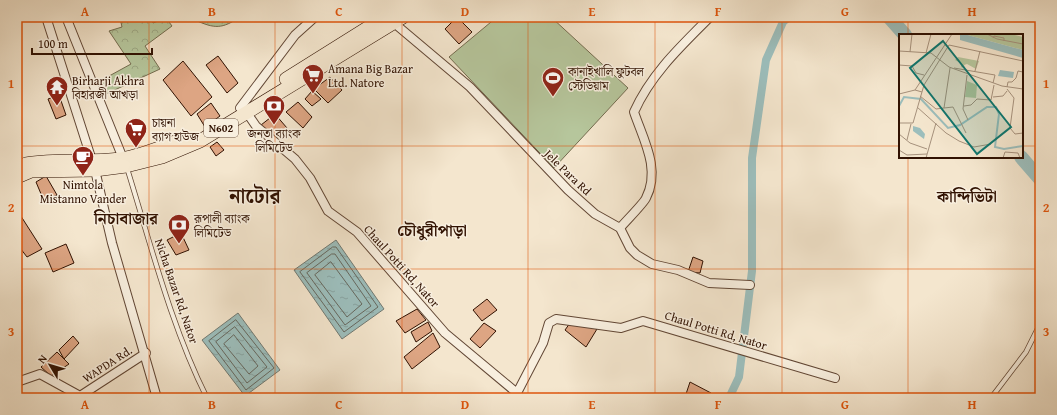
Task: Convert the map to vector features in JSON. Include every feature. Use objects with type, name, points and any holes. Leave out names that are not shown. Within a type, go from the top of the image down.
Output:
[{"type":"highway","name":"N602","points":[[17,177],[31,172],[125,162],[196,134],[239,113],[394,19]]},
{"type":"highway","name":"N602","points":[[17,168],[49,160],[94,166]]},
{"type":"street","points":[[46,17],[94,166],[112,243],[146,353],[157,398]]},
{"type":"street","points":[[66,17],[125,162]]},
{"type":"street","points":[[239,113],[295,35],[315,17]]},
{"type":"street","points":[[710,17],[677,49],[644,90],[634,112],[646,142],[652,172],[646,198],[620,228],[633,252],[652,264],[678,270],[710,283],[750,285]]},
{"type":"street","name":"Jele Para Rd","points":[[394,19],[470,87],[568,190],[594,214],[620,228]]},
{"type":"street","name":"Chaul Potti Rd, Nator","points":[[239,113],[295,159],[310,178],[328,211],[357,232],[445,333],[516,396],[543,343],[549,323],[556,319],[621,328],[643,321],[835,378]]},
{"type":"street","name":"WAPDA Rd.","points":[[17,382],[40,374],[80,396],[146,353]]},
{"type":"lane","name":"Nicha Bazar Rd, Nator","points":[[125,162],[166,294],[194,372],[207,398]]},
{"type":"lane","points":[[991,398],[1026,352],[1040,324]]},
{"type":"green space","points":[[108,17],[151,17],[153,23],[166,18],[172,26],[145,46],[160,69],[106,94],[100,81],[131,64],[109,31],[122,27],[120,18],[110,19]]},
{"type":"green space","points":[[194,17],[240,17],[223,26],[213,26],[195,20]]},
{"type":"green space","name":"কানাইখালি ফুটবল স্টেডিয়াম","points":[[497,17],[551,17],[628,88],[554,168],[449,57]]},
{"type":"water","points":[[336,240],[384,309],[342,339],[294,270]]},
{"type":"water","points":[[238,313],[280,370],[245,396],[202,340]]},
{"type":"building","points":[[457,17],[472,32],[459,44],[445,29]]},
{"type":"building","points":[[218,56],[238,83],[227,93],[206,65]]},
{"type":"building","points":[[183,61],[212,97],[191,116],[163,80]]},
{"type":"building","points":[[330,77],[342,90],[328,103],[314,89]]},
{"type":"building","name":"Amana Big Bazar Ltd. Natore","points":[[312,91],[321,99],[312,106],[305,99]]},
{"type":"building","name":"Birharji Akhra বিহারজী আখড়া","points":[[59,95],[66,115],[56,119],[48,99]]},
{"type":"building","points":[[298,102],[312,117],[303,128],[286,112]]},
{"type":"building","points":[[211,103],[220,116],[205,127],[197,114]]},
{"type":"building","name":"জনতা ব্যাংক লিমিটেড","points":[[275,114],[287,128],[273,138],[261,125]]},
{"type":"building","points":[[217,142],[224,150],[216,156],[210,147]]},
{"type":"building","points":[[46,176],[57,195],[44,201],[36,182]]},
{"type":"building","points":[[17,210],[42,249],[27,257],[17,244]]},
{"type":"building","name":"রূপালী ব্যাংক লিমিটেড","points":[[181,233],[189,250],[176,255],[167,240]]},
{"type":"building","points":[[66,244],[74,263],[53,272],[45,253]]},
{"type":"building","points":[[693,257],[703,261],[700,273],[688,272]]},
{"type":"building","points":[[487,299],[497,310],[482,321],[473,310]]},
{"type":"building","points":[[417,309],[426,320],[405,333],[396,321]]},
{"type":"building","points":[[428,322],[432,331],[416,342],[411,332]]},
{"type":"building","points":[[484,323],[496,331],[480,348],[470,339]]},
{"type":"building","points":[[570,323],[597,329],[586,347],[565,330]]},
{"type":"building","points":[[433,333],[440,347],[412,369],[404,357]]},
{"type":"building","points":[[73,336],[79,343],[64,359],[59,350]]},
{"type":"building","points":[[57,352],[69,364],[51,376],[41,367]]},
{"type":"building","points":[[690,382],[711,393],[710,398],[696,398],[686,394]]},
{"type":"building","points":[[558,393],[564,398],[553,398]]},
{"type":"waterway","points":[[729,398],[739,377],[752,271],[752,158],[766,60],[783,22],[789,17]]},
{"type":"waterway","points":[[889,17],[904,34]]},
{"type":"waterway","points":[[1022,158],[1040,179]]},
{"type":"place","name":"Amana Big Bazar Ltd. Natore","points":[[313,94]]},
{"type":"place","name":"কানাইখালি ফুটবল স্টেডিয়াম","points":[[553,98]]},
{"type":"place","name":"Birharji Akhra বিহারজী আখড়া","points":[[57,106]]},
{"type":"place","name":"জনতা ব্যাংক লিমিটেড","points":[[274,126]]},
{"type":"place","name":"চায়না ব্যাগ হাউজ","points":[[136,148]]},
{"type":"place","name":"Nimtola Mistanno Vander","points":[[83,176]]},
{"type":"place","name":"রূপালী ব্যাংক লিমিটেড","points":[[179,244]]},
{"type":"district","name":"নাটোর","points":[[255,195]]},
{"type":"district","name":"কান্দিভিটা","points":[[967,196]]},
{"type":"district","name":"নিচাবাজার","points":[[126,218]]},
{"type":"district","name":"চৌধুরীপাড়া","points":[[432,230]]}]
